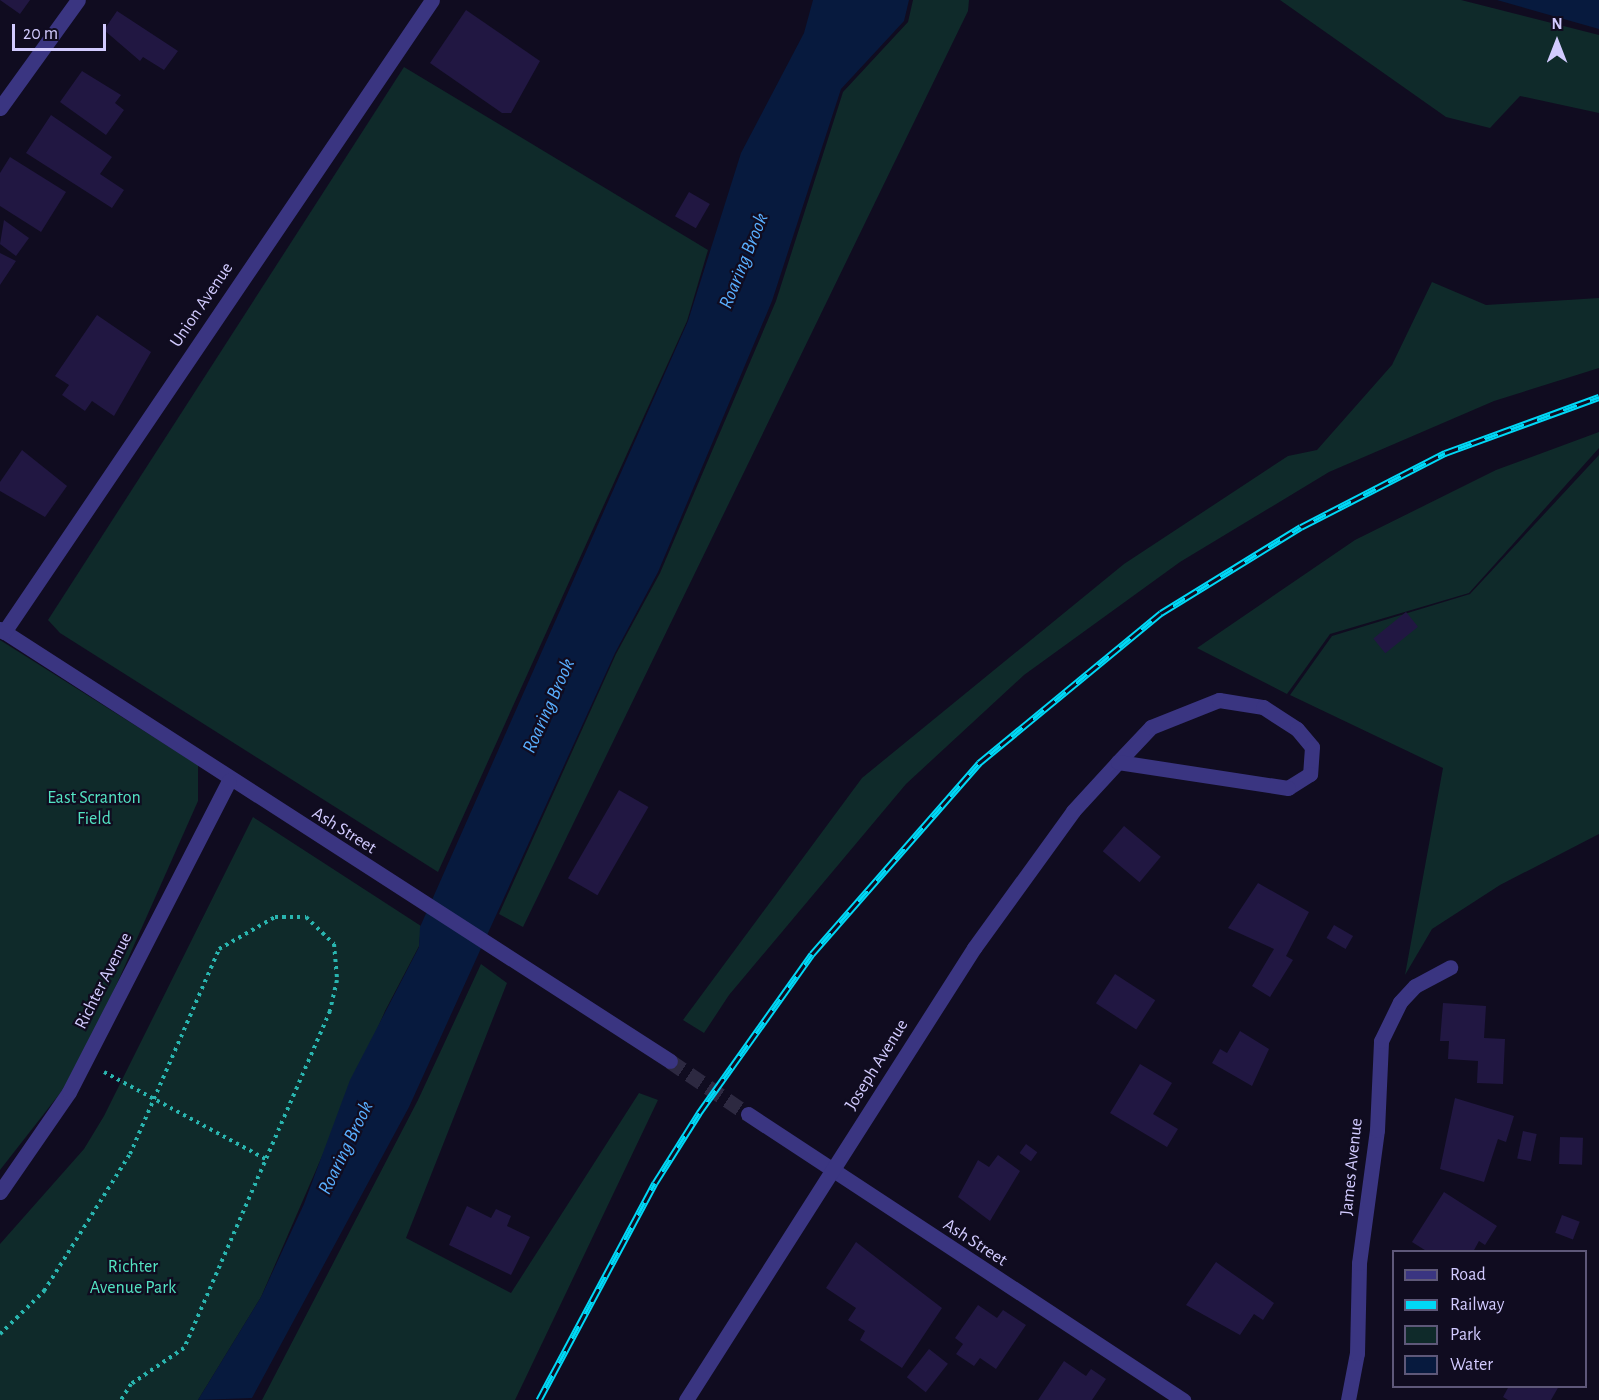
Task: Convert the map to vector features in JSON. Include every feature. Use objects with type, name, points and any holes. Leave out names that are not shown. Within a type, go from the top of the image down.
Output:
[{"type":"street","points":[[0,108],[78,0]]},
{"type":"street","name":"Union Avenue","points":[[2,630],[432,0]]},
{"type":"street","name":"Ash Street","points":[[2,630],[229,781],[670,1061]]},
{"type":"street","name":"Joseph Avenue","points":[[686,1400],[974,948],[1073,811],[1118,762],[1151,727],[1219,700],[1263,707],[1297,729],[1312,747],[1310,774],[1288,788],[1118,762]]},
{"type":"street","name":"Richter Avenue","points":[[0,1192],[84,1062],[229,781]]},
{"type":"street","name":"James Avenue","points":[[1348,1400],[1357,1353],[1359,1263],[1377,1130],[1381,1041],[1400,1002],[1415,986],[1449,966]]},
{"type":"street","name":"Ash Street","points":[[748,1114],[832,1174],[1183,1400]]},
{"type":"path","points":[[0,1334],[44,1291],[130,1154],[219,949],[275,917],[306,917],[334,944],[337,980],[330,1011],[268,1161],[184,1348],[131,1384],[121,1400]]},
{"type":"path","points":[[84,1062],[268,1161]]},
{"type":"green space","points":[[913,0],[969,0],[968,11],[523,927],[499,914],[616,654],[660,573],[776,301],[843,92],[908,22]]},
{"type":"green space","points":[[1280,0],[1461,0],[1599,35],[1599,113],[1520,96],[1490,128],[1446,117]]},
{"type":"green space","points":[[404,67],[708,250],[687,321],[438,872],[60,633],[48,620]]},
{"type":"green space","points":[[1432,282],[1486,305],[1599,298],[1599,368],[1494,401],[1329,472],[1180,562],[1024,675],[906,784],[729,995],[704,1033],[683,1020],[862,778],[1124,564],[1288,456],[1317,450],[1392,365]]},
{"type":"green space","points":[[1599,432],[1599,448],[1469,593],[1330,634],[1287,694],[1197,648],[1355,540],[1496,470]]},
{"type":"green space","points":[[1599,455],[1599,834],[1500,885],[1432,929],[1405,975],[1443,768],[1290,695],[1332,636],[1470,594]]},
{"type":"green space","name":"East Scranton Field","points":[[0,640],[198,765],[198,801],[79,1069],[0,1170]]},
{"type":"green space","name":"Richter Avenue Park","points":[[253,817],[421,926],[419,946],[385,1011],[261,1297],[198,1400],[0,1400],[0,1244],[84,1149],[104,1116]]},
{"type":"green space","points":[[481,964],[507,983],[406,1238],[511,1293],[639,1093],[658,1100],[515,1400],[262,1400],[418,1100]]},
{"type":"water","name":"Roaring Brook","points":[[813,0],[909,0],[904,21],[841,89],[772,301],[658,572],[615,653],[409,1107],[252,1398],[198,1400],[261,1297],[304,1204],[350,1080],[419,947],[420,927],[688,321],[741,153],[804,33]]},
{"type":"water","points":[[1497,0],[1599,0],[1599,29]]},
{"type":"building","points":[[0,0],[30,0],[20,14]]},
{"type":"building","points":[[466,10],[540,61],[511,113],[502,113],[430,63]]},
{"type":"building","points":[[117,11],[178,51],[164,70],[143,57],[140,61],[104,30]]},
{"type":"building","points":[[82,71],[121,95],[115,103],[124,110],[106,135],[60,102]]},
{"type":"building","points":[[51,115],[112,157],[100,174],[124,190],[112,208],[26,153]]},
{"type":"building","points":[[10,157],[66,192],[41,232],[0,206],[0,173]]},
{"type":"building","points":[[689,192],[710,204],[696,228],[675,216]]},
{"type":"building","points":[[4,220],[29,238],[16,256],[0,244]]},
{"type":"building","points":[[0,253],[16,261],[0,285]]},
{"type":"building","points":[[97,315],[151,352],[114,416],[92,401],[85,411],[62,395],[69,385],[55,376]]},
{"type":"building","points":[[22,450],[67,486],[45,517],[0,491],[0,482]]},
{"type":"building","points":[[1406,612],[1418,627],[1385,653],[1373,638]]},
{"type":"building","points":[[619,790],[648,807],[597,895],[568,878]]},
{"type":"building","points":[[1124,826],[1161,857],[1140,882],[1103,851]]},
{"type":"building","points":[[1258,883],[1309,912],[1286,956],[1293,960],[1270,997],[1252,986],[1274,949],[1228,928]]},
{"type":"building","points":[[1334,925],[1353,936],[1346,949],[1326,938]]},
{"type":"building","points":[[1115,974],[1155,1000],[1136,1029],[1096,1003]]},
{"type":"building","points":[[1443,1003],[1486,1006],[1484,1038],[1505,1039],[1503,1084],[1477,1083],[1478,1061],[1448,1059],[1449,1041],[1440,1041]]},
{"type":"building","points":[[1240,1031],[1269,1049],[1252,1086],[1212,1063],[1220,1049],[1227,1053]]},
{"type":"building","points":[[1140,1064],[1172,1083],[1153,1114],[1178,1129],[1167,1147],[1110,1113]]},
{"type":"building","points":[[1455,1098],[1514,1116],[1506,1142],[1498,1139],[1484,1182],[1440,1169]]},
{"type":"building","points":[[1523,1131],[1537,1134],[1531,1161],[1517,1158]]},
{"type":"building","points":[[1560,1137],[1583,1138],[1582,1165],[1559,1164]]},
{"type":"building","points":[[1026,1144],[1037,1152],[1031,1161],[1020,1153]]},
{"type":"building","points":[[998,1155],[1020,1171],[990,1221],[958,1197],[978,1160],[989,1167]]},
{"type":"building","points":[[1444,1192],[1497,1226],[1485,1245],[1479,1241],[1474,1250],[1425,1250],[1412,1242]]},
{"type":"building","points":[[467,1206],[491,1218],[496,1209],[511,1216],[507,1226],[530,1237],[511,1275],[449,1245]]},
{"type":"building","points":[[1562,1215],[1580,1222],[1573,1240],[1555,1233]]},
{"type":"building","points":[[856,1242],[942,1308],[902,1368],[860,1340],[865,1331],[848,1320],[856,1308],[826,1288]]},
{"type":"building","points":[[1216,1262],[1274,1303],[1263,1320],[1254,1314],[1240,1335],[1186,1305]]},
{"type":"building","points":[[978,1305],[997,1318],[1003,1310],[1026,1325],[996,1369],[980,1358],[974,1366],[956,1354],[963,1344],[955,1338]]},
{"type":"building","points":[[929,1349],[948,1364],[926,1392],[907,1377]]},
{"type":"building","points":[[1064,1361],[1086,1376],[1091,1369],[1106,1379],[1092,1400],[1038,1400]]},
{"type":"building","points":[[1508,1388],[1558,1388],[1551,1400],[1508,1400],[1503,1397]]},
{"type":"tunnel","points":[[670,1061],[748,1114]]},
{"type":"railway","points":[[539,1400],[655,1183],[699,1113],[812,954],[979,763],[1161,613],[1301,527],[1445,453],[1599,397]]}]
